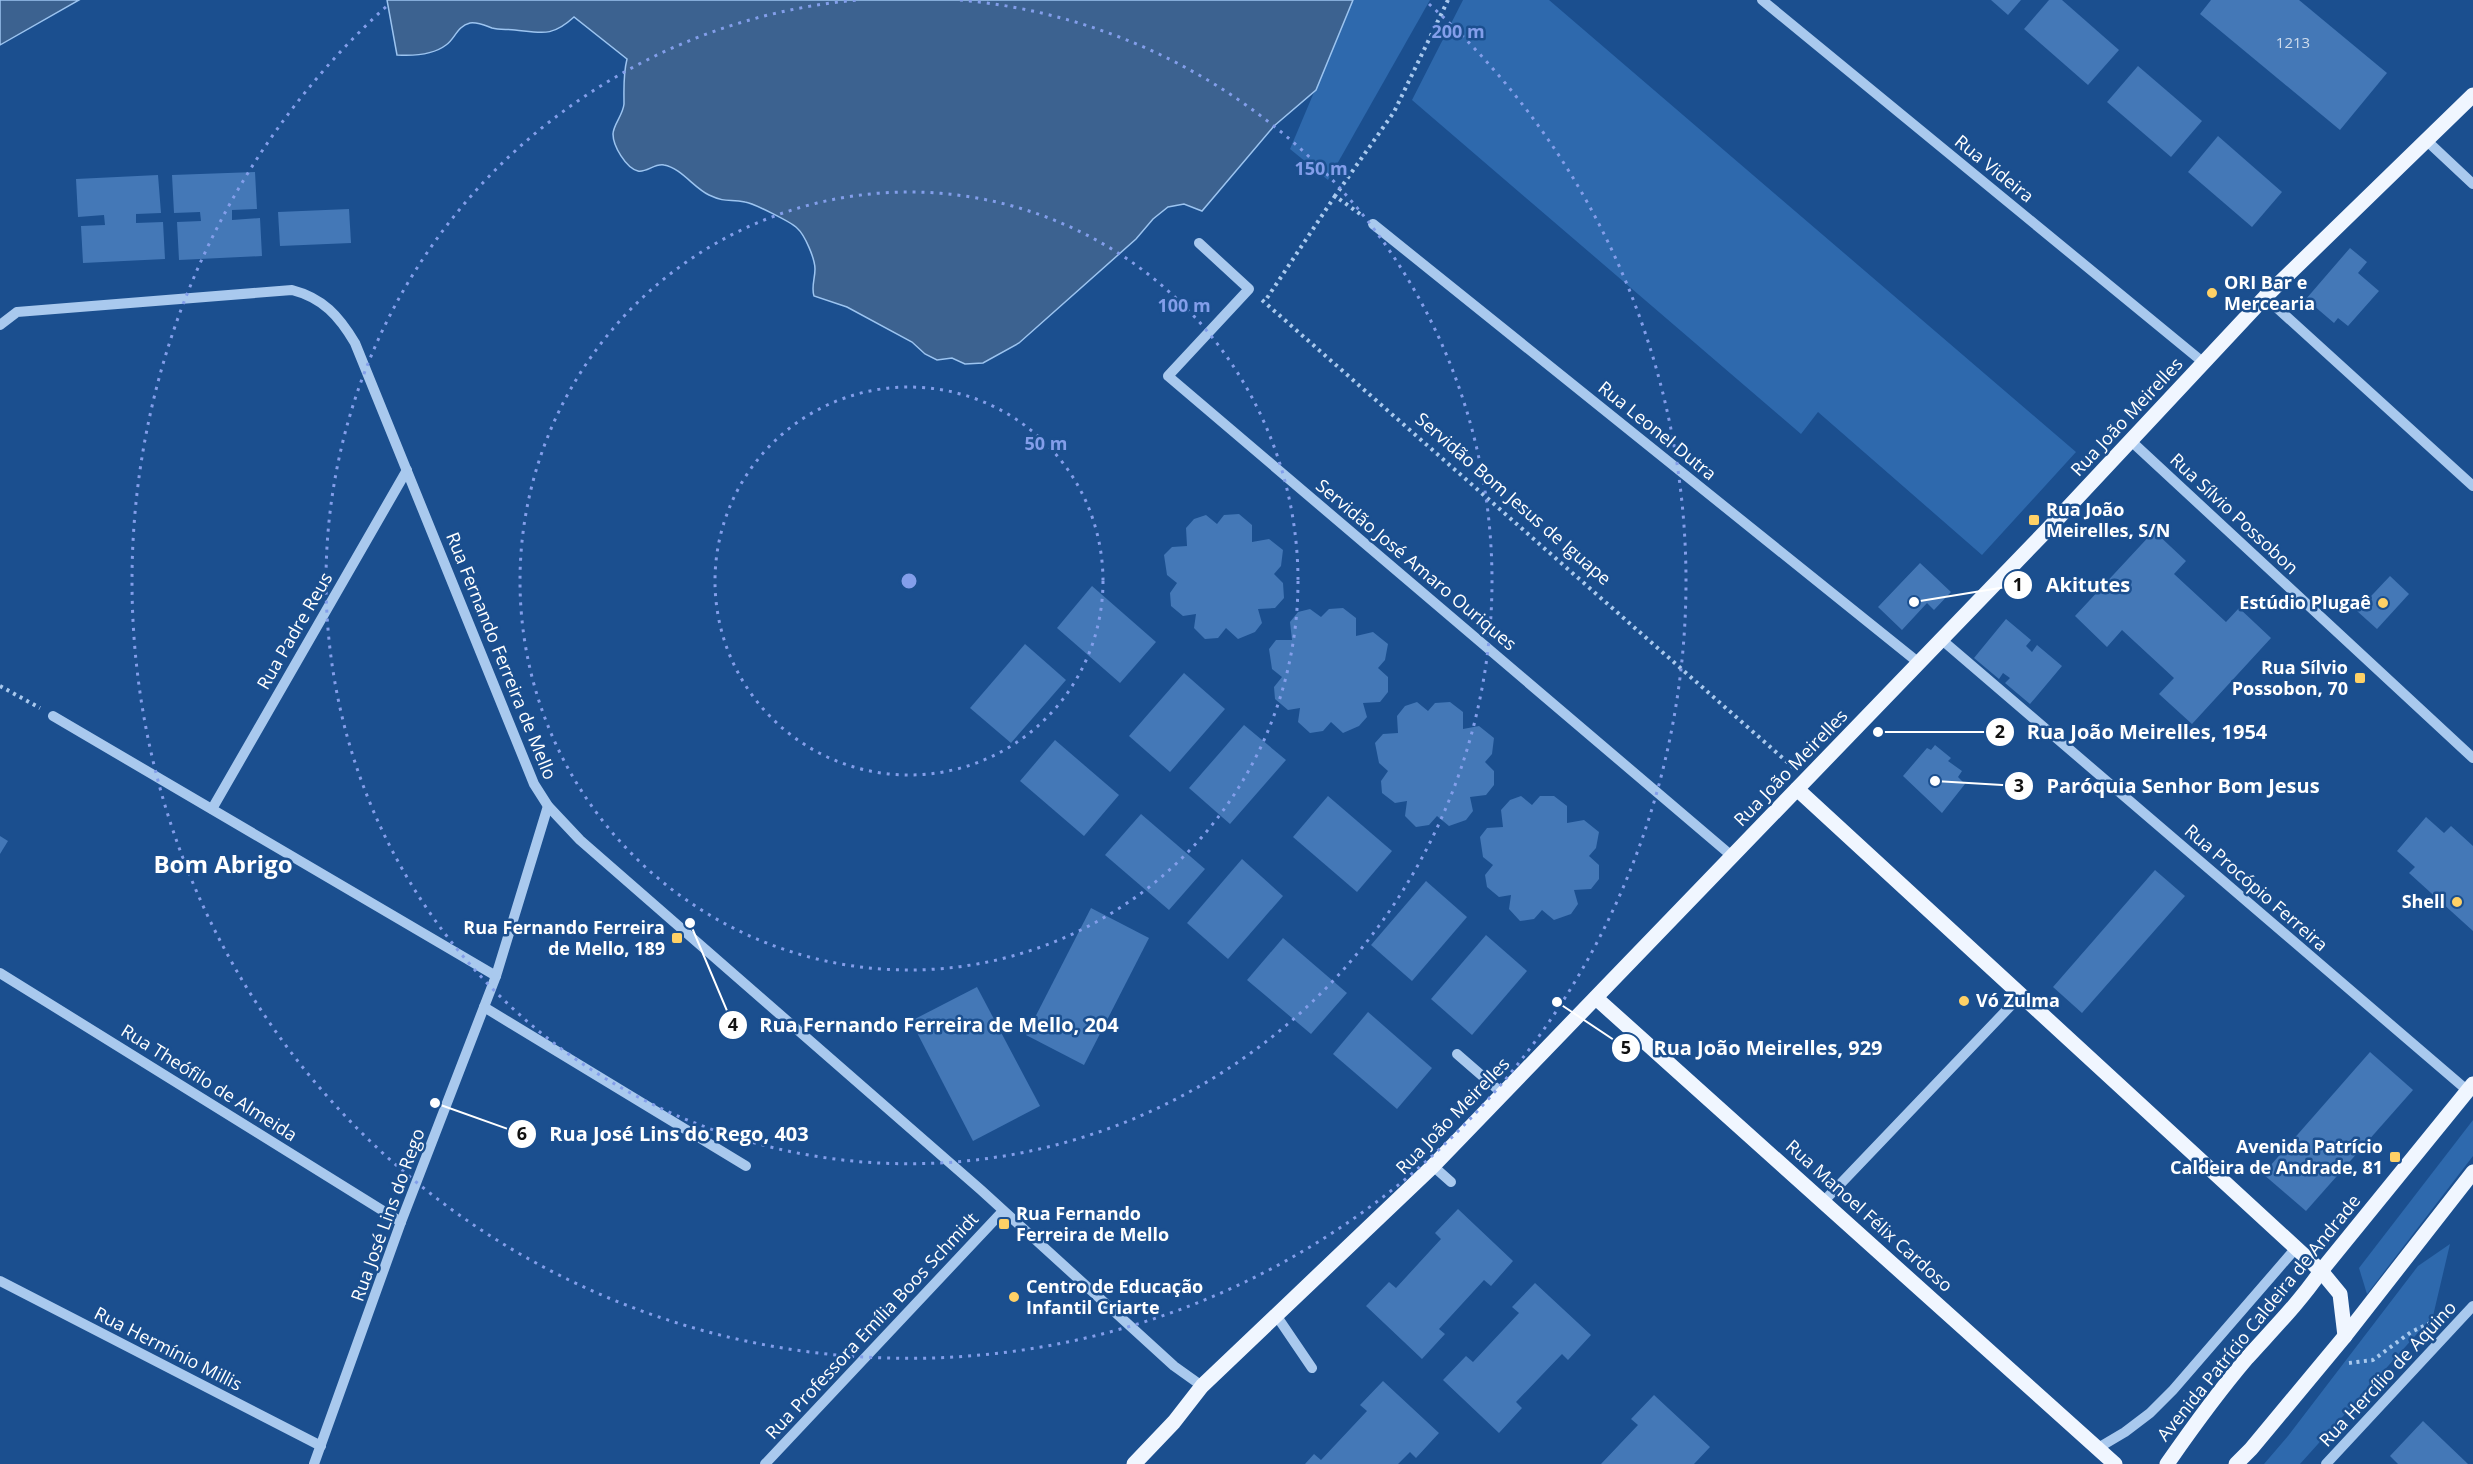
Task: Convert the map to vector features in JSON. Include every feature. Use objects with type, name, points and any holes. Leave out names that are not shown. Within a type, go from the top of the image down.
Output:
[{"type":"main road","name":"Rua João Meirelles","points":[[1134,1464],[1174,1422],[1203,1386],[1433,1166],[1733,857],[2132,441],[2265,297],[2473,94]]},
{"type":"main road","points":[[1802,784],[2021,995],[2321,1271],[2340,1294],[2341,1340]]},
{"type":"main road","name":"Rua Manoel Félix Cardoso","points":[[1596,998],[2115,1464]]},
{"type":"main road","name":"Avenida Patrício Caldeira de Andrade","points":[[2167,1464],[2209,1404],[2247,1358],[2299,1302],[2321,1271],[2470,1087]]},
{"type":"main road","points":[[2236,1464],[2341,1340],[2473,1172]]},
{"type":"street","name":"Rua Videira","points":[[1762,0],[2204,363]]},
{"type":"street","points":[[2426,140],[2473,184]]},
{"type":"street","name":"Rua Leonel Dutra","points":[[1373,224],[1919,663]]},
{"type":"street","points":[[1199,243],[1249,289]]},
{"type":"street","name":"Servidão José Amaro Ouriques","points":[[1249,289],[1168,376],[1733,857]]},
{"type":"street","name":"Rua Fernando Ferreira de Mello","points":[[0,325],[17,312],[292,290],[309,294],[324,303],[343,323],[355,342],[534,784],[548,806],[580,840],[1003,1211],[1174,1366],[1203,1386]]},
{"type":"street","points":[[2265,297],[2473,486]]},
{"type":"street","name":"Rua Sílvio Possobon","points":[[2132,441],[2473,758]]},
{"type":"street","name":"Rua Padre Reus","points":[[212,809],[406,470]]},
{"type":"street","name":"Rua Procópio Ferreira","points":[[1942,640],[2470,1087]]},
{"type":"street","points":[[53,716],[496,976]]},
{"type":"street","name":"Rua José Lins do Rego","points":[[314,1464],[401,1222],[496,976],[548,806]]},
{"type":"street","name":"Rua Theófilo de Almeida","points":[[0,973],[401,1222]]},
{"type":"street","points":[[1824,1201],[2021,995]]},
{"type":"street","points":[[484,1007],[746,1166]]},
{"type":"street","points":[[1457,1054],[1503,1094]]},
{"type":"street","points":[[1433,1166],[1451,1182]]},
{"type":"street","name":"Rua Professora Emília Boos Schmidt","points":[[765,1464],[1003,1211]]},
{"type":"street","points":[[2098,1448],[2125,1432],[2150,1413],[2173,1390],[2296,1248]]},
{"type":"street","name":"Rua Hermínio Millis","points":[[0,1281],[321,1446]]},
{"type":"street","name":"Rua Hercílio de Aquino","points":[[2326,1464],[2473,1306]]},
{"type":"street","points":[[1276,1315],[1312,1368]]},
{"type":"path","points":[[1264,302],[1394,112],[1448,0]]},
{"type":"path","points":[[1335,196],[1373,224]]},
{"type":"path","name":"Servidão Bom Jesus de Iguape","points":[[1249,289],[1802,784]]},
{"type":"path","points":[[0,686],[53,716]]},
{"type":"path","points":[[2341,1340],[2349,1364],[2373,1360],[2411,1332],[2443,1318],[2453,1327]]},
{"type":"shaded area","points":[[0,0],[79,0],[0,45]]},
{"type":"shaded area","points":[[387,0],[1353,0],[1316,90],[1274,126],[1202,211],[1184,204],[1168,207],[1153,219],[1136,239],[1019,343],[983,363],[965,364],[952,358],[937,360],[925,354],[912,342],[847,307],[814,296],[815,265],[811,253],[800,231],[787,222],[749,203],[724,200],[709,195],[670,167],[657,165],[644,171],[638,171],[629,166],[618,150],[613,134],[624,104],[624,76],[627,59],[574,17],[559,28],[547,32],[497,29],[470,23],[462,27],[446,45],[435,51],[416,55],[397,55]]},
{"type":"shaded area","points":[[1353,0],[1430,0],[1328,180],[1290,149]]},
{"type":"shaded area","points":[[1463,0],[1549,0],[2076,452],[1982,555],[1818,412],[1801,434],[1412,100]]},
{"type":"shaded area","points":[[2473,1120],[2473,1156],[2367,1294],[2359,1268]]},
{"type":"shaded area","points":[[2450,1244],[2433,1316],[2300,1464],[2264,1464],[2418,1266]]},
{"type":"building","points":[[1991,0],[2021,0],[2008,15]]},
{"type":"building","points":[[2049,0],[2062,0],[2119,50],[2088,85],[2024,29]]},
{"type":"building","points":[[2211,0],[2299,0],[2387,73],[2340,130],[2200,14]]},
{"type":"building","points":[[2138,66],[2202,121],[2171,157],[2107,102]]},
{"type":"building","points":[[2218,136],[2282,192],[2252,227],[2188,172]]},
{"type":"building","points":[[255,172],[257,209],[232,210],[232,220],[260,218],[262,256],[179,260],[177,222],[201,221],[200,212],[174,213],[172,175]]},
{"type":"building","points":[[158,175],[161,213],[136,214],[136,223],[163,222],[165,259],[83,263],[81,226],[105,225],[104,215],[78,217],[76,179]]},
{"type":"building","points":[[349,209],[351,243],[280,246],[278,212]]},
{"type":"building","points":[[2350,248],[2367,262],[2358,273],[2379,291],[2348,326],[2338,318],[2334,323],[2306,299]]},
{"type":"building","points":[[1239,514],[1252,525],[1252,542],[1269,539],[1283,550],[1281,566],[1274,574],[1283,583],[1284,598],[1275,608],[1258,609],[1262,623],[1255,632],[1238,639],[1226,628],[1218,638],[1205,639],[1194,628],[1196,614],[1183,616],[1171,606],[1170,593],[1177,583],[1167,575],[1164,555],[1172,547],[1187,546],[1186,528],[1194,519],[1206,515],[1217,524],[1224,515]]},
{"type":"building","points":[[2154,531],[2186,561],[2174,574],[2226,622],[2239,608],[2271,638],[2192,724],[2159,694],[2174,678],[2122,630],[2107,647],[2075,616]]},
{"type":"building","points":[[1920,563],[1951,592],[1934,610],[1927,603],[1902,630],[1878,607]]},
{"type":"building","name":"Estúdio Plugaê","points":[[2390,576],[2409,594],[2377,629],[2357,611]]},
{"type":"building","points":[[1092,586],[1156,642],[1120,683],[1057,628]]},
{"type":"building","points":[[1343,608],[1356,618],[1356,636],[1373,632],[1388,644],[1385,660],[1378,668],[1388,677],[1388,692],[1380,702],[1363,703],[1367,717],[1359,726],[1343,733],[1331,722],[1323,731],[1310,733],[1298,722],[1300,708],[1288,710],[1275,699],[1274,687],[1282,677],[1272,669],[1269,649],[1276,640],[1292,640],[1290,622],[1298,612],[1310,609],[1321,617],[1329,609]]},
{"type":"building","points":[[2006,619],[2031,640],[2026,646],[2032,652],[2037,645],[2062,666],[2030,704],[2005,683],[2010,678],[2003,673],[1999,679],[1974,658]]},
{"type":"building","points":[[1025,644],[1066,680],[1011,743],[970,708]]},
{"type":"building","points":[[1184,673],[1225,709],[1170,772],[1129,736]]},
{"type":"building","points":[[1417,702],[1428,711],[1435,703],[1450,702],[1463,712],[1463,729],[1479,726],[1494,738],[1492,754],[1485,762],[1494,771],[1494,785],[1486,795],[1470,797],[1473,811],[1466,820],[1449,826],[1437,816],[1429,825],[1416,827],[1405,816],[1407,801],[1395,803],[1382,793],[1381,781],[1388,771],[1379,763],[1375,743],[1383,734],[1398,733],[1397,716],[1405,706]]},
{"type":"building","points":[[1244,725],[1286,760],[1230,824],[1189,788]]},
{"type":"building","points":[[1055,740],[1119,795],[1084,836],[1020,781]]},
{"type":"building","points":[[1935,745],[1951,758],[1948,761],[1962,771],[1958,777],[1965,784],[1942,813],[1903,776],[1927,748],[1931,750]]},
{"type":"building","points":[[1328,796],[1392,851],[1357,892],[1293,837]]},
{"type":"building","points":[[1521,796],[1532,805],[1540,796],[1554,796],[1567,806],[1567,823],[1584,820],[1599,832],[1596,848],[1589,856],[1599,865],[1599,879],[1591,889],[1574,890],[1578,904],[1571,914],[1554,920],[1542,910],[1534,919],[1520,921],[1509,909],[1511,895],[1499,897],[1487,887],[1485,875],[1493,865],[1483,857],[1480,837],[1487,828],[1503,827],[1501,810],[1510,800]]},
{"type":"building","points":[[1141,814],[1205,869],[1169,910],[1105,855]]},
{"type":"building","name":"Shell","points":[[2426,817],[2444,833],[2451,826],[2473,846],[2473,931],[2409,873],[2415,867],[2397,851]]},
{"type":"building","points":[[0,836],[8,841],[0,854]]},
{"type":"building","points":[[1242,859],[1283,896],[1228,959],[1187,923]]},
{"type":"building","points":[[2155,870],[2185,896],[2082,1013],[2053,987]]},
{"type":"building","points":[[1426,881],[1467,917],[1412,981],[1371,945]]},
{"type":"building","points":[[1091,908],[1149,938],[1084,1065],[1026,1035]]},
{"type":"building","points":[[1486,935],[1527,971],[1472,1035],[1431,999]]},
{"type":"building","points":[[1283,938],[1347,993],[1311,1034],[1247,980]]},
{"type":"building","points":[[977,987],[1040,1106],[973,1141],[911,1021]]},
{"type":"building","points":[[1368,1012],[1432,1068],[1397,1109],[1333,1054]]},
{"type":"building","points":[[2370,1052],[2413,1090],[2306,1211],[2263,1174]]},
{"type":"building","points":[[1458,1209],[1513,1261],[1491,1286],[1484,1280],[1439,1329],[1445,1334],[1422,1359],[1366,1306],[1389,1282],[1396,1288],[1441,1239],[1435,1233]]},
{"type":"building","points":[[1535,1283],[1591,1335],[1568,1360],[1562,1354],[1516,1402],[1522,1408],[1499,1433],[1443,1380],[1466,1356],[1473,1362],[1519,1313],[1512,1307]]},
{"type":"building","points":[[1383,1381],[1439,1433],[1416,1458],[1410,1452],[1398,1464],[1305,1464],[1314,1454],[1321,1460],[1367,1411],[1360,1405]]},
{"type":"building","points":[[1654,1395],[1710,1447],[1694,1464],[1601,1464],[1638,1425],[1631,1419]]},
{"type":"building","points":[[2423,1421],[2468,1464],[2398,1464],[2390,1456]]},
{"type":"place","name":"ORI Bar e Mercearia","points":[[2212,293]]},
{"type":"place","name":"Rua João Meirelles, S/N","points":[[2034,520]]},
{"type":"place","name":"Akitutes","points":[[1914,602]]},
{"type":"place","name":"Estúdio Plugaê","points":[[2383,603]]},
{"type":"place","name":"Rua Sílvio Possobon, 70","points":[[2360,678]]},
{"type":"place","name":"Rua João Meirelles, 1954","points":[[1878,732]]},
{"type":"place","name":"Paróquia Senhor Bom Jesus","points":[[1935,781]]},
{"type":"place","name":"Shell","points":[[2457,902]]},
{"type":"place","name":"Rua Fernando Ferreira de Mello, 204","points":[[690,923]]},
{"type":"place","name":"Rua Fernando Ferreira de Mello, 189","points":[[677,938]]},
{"type":"place","name":"Vó Zulma","points":[[1964,1001]]},
{"type":"place","name":"Rua João Meirelles, 929","points":[[1557,1002]]},
{"type":"place","name":"Rua José Lins do Rego, 403","points":[[435,1103]]},
{"type":"place","name":"Avenida Patrício Caldeira de Andrade, 81","points":[[2395,1157]]},
{"type":"place","name":"Rua Fernando Ferreira de Mello","points":[[1004,1224]]},
{"type":"place","name":"Centro de Educação Infantil Criarte","points":[[1014,1297]]},
{"type":"district","name":"Bom Abrigo","points":[[223,865]]}]
